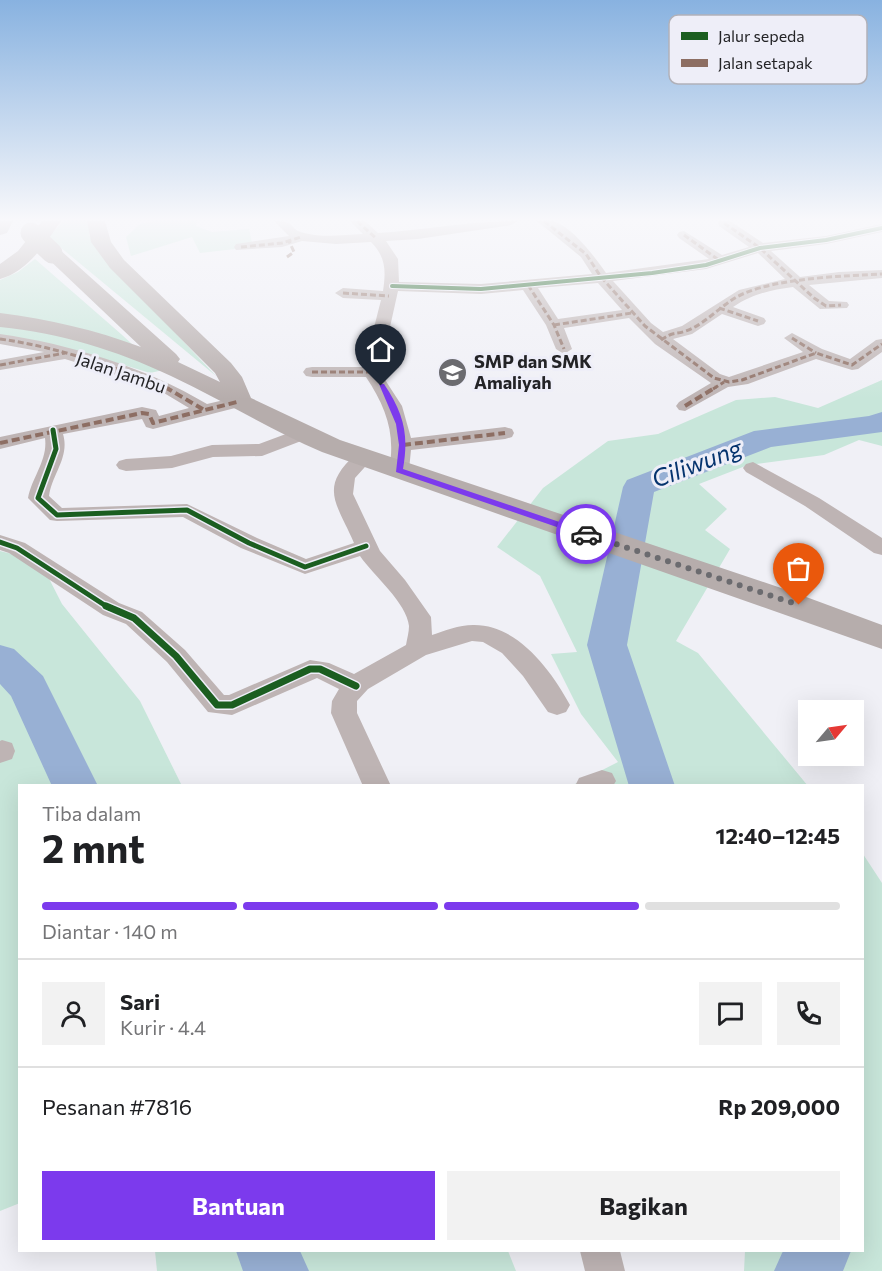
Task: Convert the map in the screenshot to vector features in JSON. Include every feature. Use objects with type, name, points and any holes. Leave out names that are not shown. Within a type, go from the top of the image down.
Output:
[{"type":"main road","points":[[82,280],[180,371]]},
{"type":"main road","points":[[133,280],[223,368],[230,377],[239,403]]},
{"type":"main road","points":[[0,320],[45,325],[84,335],[180,371],[302,435],[363,458],[401,457],[531,516],[879,631]]},
{"type":"street","points":[[391,280],[371,372],[395,410],[401,457],[505,433]]},
{"type":"street","points":[[343,293],[481,289],[571,280]]},
{"type":"street","points":[[604,280],[632,313],[661,340],[704,372],[724,382]]},
{"type":"street","points":[[661,340],[673,332],[686,331],[744,293],[808,280]]},
{"type":"street","points":[[796,282],[826,306],[841,305]]},
{"type":"street","points":[[528,285],[554,325],[564,349]]},
{"type":"street","points":[[719,308],[758,321]]},
{"type":"street","points":[[554,325],[632,313]]},
{"type":"street","points":[[792,338],[816,353],[852,365],[882,344]]},
{"type":"street","name":"Jalan Jambu","points":[[0,339],[35,344],[170,389],[206,411]]},
{"type":"street","points":[[685,406],[724,382],[742,380],[816,353]]},
{"type":"street","points":[[0,365],[65,354]]},
{"type":"street","points":[[312,372],[371,372]]},
{"type":"street","points":[[0,443],[53,430],[144,413],[148,414],[153,423],[239,403]]},
{"type":"street","points":[[53,430],[56,455],[39,489],[38,498],[57,515],[187,510],[249,543],[305,567],[366,546]]},
{"type":"street","points":[[126,465],[172,462],[212,451],[262,450],[302,435]]},
{"type":"street","points":[[363,458],[345,476],[341,484],[346,504],[366,546],[419,617],[421,628],[417,649],[410,657],[356,686],[347,694],[342,704],[376,784]]},
{"type":"street","points":[[753,468],[812,502],[882,548]]},
{"type":"street","points":[[0,542],[17,548],[111,609],[134,618],[176,656],[217,705],[232,705],[314,669],[323,670],[356,686]]},
{"type":"street","points":[[417,649],[472,633],[497,638],[514,650],[557,705]]},
{"type":"green space","points":[[0,280],[59,280],[133,345],[0,317]]},
{"type":"green space","points":[[100,280],[126,280],[216,376]]},
{"type":"green space","points":[[0,325],[70,335],[163,370],[150,373],[98,357],[0,335]]},
{"type":"green space","points":[[882,380],[882,446],[859,440],[824,455],[748,465],[699,484],[727,509],[705,530],[730,549],[676,641],[698,653],[806,784],[575,784],[618,762],[581,714],[551,654],[577,652],[540,576],[497,547],[543,488],[608,441],[658,434],[736,400],[775,397],[818,408]]},
{"type":"green space","points":[[0,551],[40,561],[62,604],[140,701],[181,784],[18,784],[18,1204],[0,1211]]},
{"type":"green space","points":[[864,856],[882,883],[882,1271],[744,1271],[745,1252],[864,1252]]},
{"type":"green space","points":[[155,1252],[508,1252],[516,1271],[157,1271]]},
{"type":"waterway","name":"Ciliwung","points":[[651,784],[607,645],[639,487],[765,438],[878,424],[882,421]]},
{"type":"waterway","name":"Ciliwung","points":[[0,659],[28,687],[74,784]]},
{"type":"waterway","name":"Ciliwung","points":[[268,1252],[276,1271]]},
{"type":"waterway","name":"Ciliwung","points":[[807,1271],[818,1252]]},
{"type":"marked path","points":[[604,280],[645,326],[714,378],[729,382],[742,380],[816,353],[852,365],[882,344]]},
{"type":"marked path","points":[[795,280],[826,306],[841,305]]},
{"type":"marked path","points":[[661,340],[673,332],[686,331],[744,293],[809,280]]},
{"type":"marked path","points":[[528,285],[554,325],[564,349]]},
{"type":"marked path","points":[[343,293],[389,296]]},
{"type":"marked path","points":[[719,308],[758,321]]},
{"type":"marked path","points":[[554,325],[632,313]]},
{"type":"marked path","points":[[792,338],[816,353]]},
{"type":"marked path","points":[[0,339],[35,344],[132,374],[170,389],[206,411]]},
{"type":"marked path","points":[[0,365],[65,353]]},
{"type":"marked path","points":[[312,372],[371,372]]},
{"type":"marked path","points":[[685,406],[724,382]]},
{"type":"marked path","points":[[0,443],[142,413],[149,414],[153,423],[237,402]]},
{"type":"marked path","points":[[403,445],[505,433]]},
{"type":"cycle path","points":[[392,286],[481,289],[574,280]]},
{"type":"cycle path","points":[[53,430],[56,449],[38,498],[57,515],[187,510],[249,543],[305,567],[366,546]]},
{"type":"cycle path","points":[[0,542],[17,548],[111,609],[134,618],[176,656],[217,705],[232,705],[310,669],[320,669],[356,686]]},
{"type":"way so far","points":[[586,534],[799,605]]},
{"type":"place","name":"SMP dan SMK Amaliyah","points":[[453,372]]},
{"type":"route","points":[[381,386],[391,400],[400,424],[403,445],[399,470],[586,534]]}]
